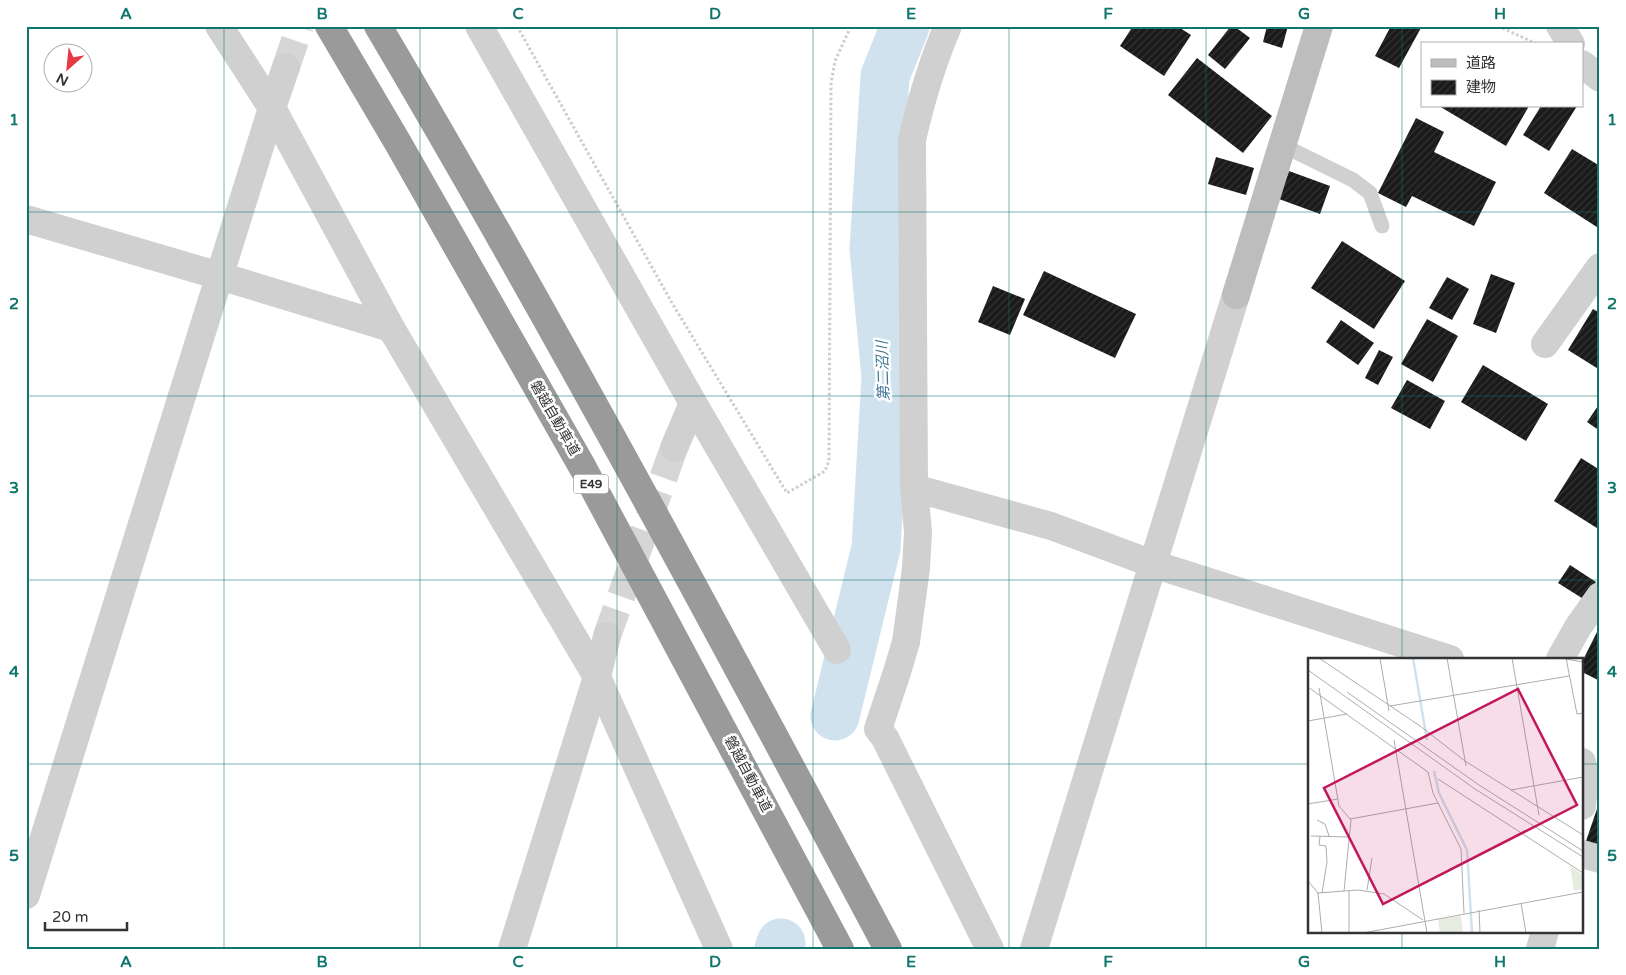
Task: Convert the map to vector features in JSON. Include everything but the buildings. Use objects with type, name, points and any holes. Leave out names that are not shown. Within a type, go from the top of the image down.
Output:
[{"type":"highway","name":"磐越自動車道","points":[[329,26],[398,143],[583,468],[840,949]]},
{"type":"highway","points":[[378,26],[438,127],[625,459],[888,949]]},
{"type":"street","points":[[219,26],[272,108],[391,328],[597,677],[720,949]]},
{"type":"street","points":[[479,26],[693,403],[837,650]]},
{"type":"street","points":[[948,26],[937,50],[920,103],[912,140],[914,488],[918,532],[916,568],[906,642],[878,729],[885,738],[990,949]]},
{"type":"street","points":[[1034,949],[1319,26]]},
{"type":"street","points":[[1560,26],[1570,42]]},
{"type":"street","points":[[1584,66],[1600,78]]},
{"type":"street","points":[[26,895],[286,67]]},
{"type":"street","points":[[26,218],[391,328]]},
{"type":"street","points":[[1545,344],[1600,267]]},
{"type":"street","points":[[674,448],[693,403]]},
{"type":"street","points":[[914,488],[1051,526],[1153,564],[1447,658]]},
{"type":"street","points":[[1561,658],[1578,627],[1600,596]]},
{"type":"street","points":[[512,949],[597,677],[607,636]]},
{"type":"street","points":[[1584,771],[1584,786]]},
{"type":"street","points":[[1584,855],[1600,859]]},
{"type":"street","points":[[1540,949],[1545,932]]},
{"type":"lane","points":[[1282,145],[1353,180],[1370,193],[1382,226]]},
{"type":"path","points":[[517,26],[672,302],[787,493],[825,471],[829,461],[831,83],[835,61],[851,26]]},
{"type":"path","points":[[1498,26],[1533,42]]},
{"type":"waterway","name":"第二沼川","points":[[835,716],[876,548],[886,377],[874,249],[885,76],[905,26]]},
{"type":"waterway","name":"第二沼川","points":[[779,949],[781,943]]},
{"type":"tunnel","points":[[286,67],[300,26]]},
{"type":"tunnel","points":[[607,636],[674,448]]}]
